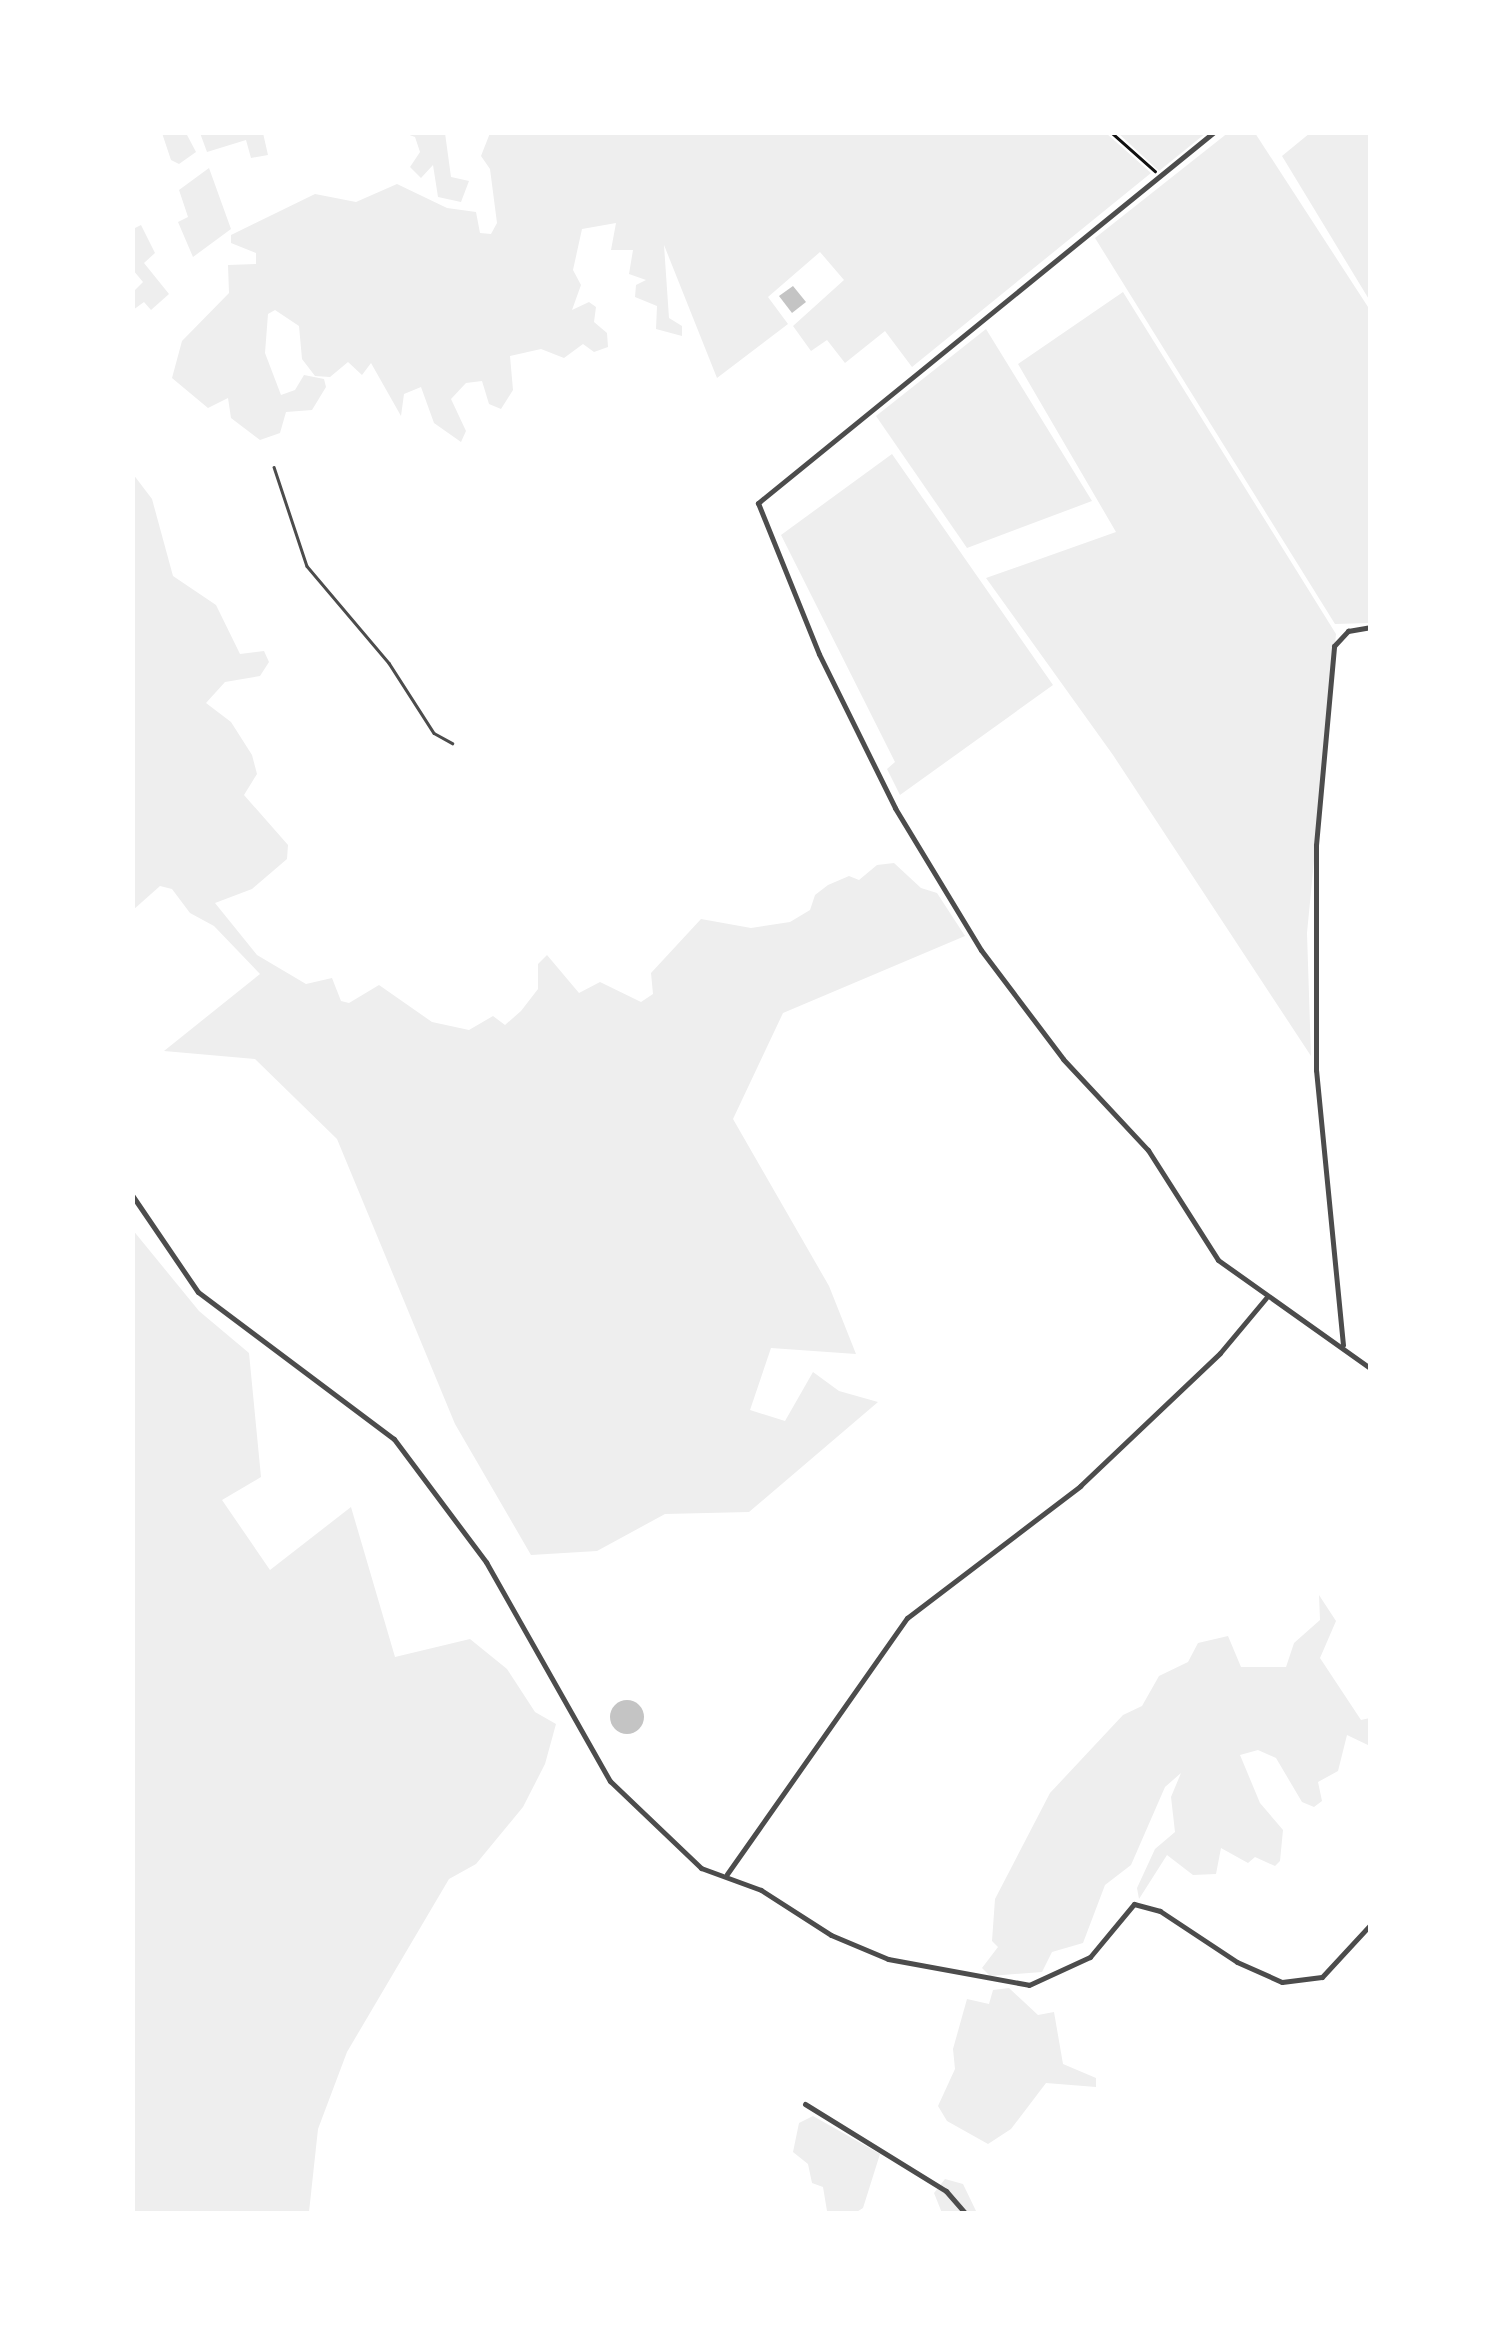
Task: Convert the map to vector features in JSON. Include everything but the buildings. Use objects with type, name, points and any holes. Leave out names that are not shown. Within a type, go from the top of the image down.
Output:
[{"type":"street","points":[[1214,132],[758,503],[819,654],[894,808],[981,950],[1062,1059],[1148,1150],[1218,1260],[1266,1298],[1342,1345],[1370,1368]]},
{"type":"street","points":[[1342,1345],[1315,1052],[1316,845],[1334,646],[1348,631],[1370,627]]},
{"type":"street","points":[[132,1195],[198,1292],[394,1439],[486,1562],[610,1781],[676,1850],[701,1868],[727,1874],[888,1959],[1029,1985],[1090,1957],[1134,1904],[1160,1910],[1237,1962],[1282,1982],[1322,1977],[1370,1926]]},
{"type":"street","points":[[727,1874],[908,1618],[1080,1486],[1220,1353],[1266,1298]]},
{"type":"street","points":[[805,2104],[946,2191],[966,2214]]},
{"type":"lane","points":[[274,467],[307,566],[389,664],[434,733],[452,743]]},
{"type":"path","points":[[1111,132],[1160,177]]},
{"type":"shaded area","points":[[1229,132],[1255,133],[1370,310],[1370,623],[1335,624],[1095,238]]},
{"type":"shaded area","points":[[162,133],[186,133],[196,152],[179,164],[171,160]]},
{"type":"shaded area","points":[[200,133],[263,133],[268,155],[251,158],[246,140],[207,152]]},
{"type":"shaded area","points":[[404,133],[445,133],[451,177],[469,181],[461,202],[438,197],[433,165],[421,178],[410,167],[420,152],[415,137]]},
{"type":"shaded area","points":[[490,133],[1106,133],[1151,173],[912,367],[885,331],[845,363],[827,340],[811,351],[793,326],[844,280],[820,252],[768,297],[788,324],[717,378],[664,245],[669,318],[682,326],[682,336],[656,329],[657,306],[635,297],[636,285],[646,280],[629,274],[633,250],[611,250],[616,223],[582,229],[573,270],[581,285],[572,310],[589,302],[596,307],[594,322],[607,333],[608,347],[594,352],[583,344],[564,358],[541,349],[510,356],[513,390],[501,409],[489,404],[482,381],[466,383],[451,399],[466,431],[461,442],[434,423],[421,387],[404,394],[401,416],[371,363],[362,375],[348,362],[330,377],[315,376],[302,359],[299,326],[275,310],[268,314],[265,353],[281,395],[295,390],[304,375],[324,379],[326,387],[312,410],[286,412],[280,433],[260,440],[231,418],[228,398],[208,408],[172,378],[182,341],[229,293],[228,265],[256,264],[256,253],[231,243],[231,235],[315,194],[356,202],[397,184],[447,208],[476,212],[480,233],[491,234],[497,223],[490,169],[481,156]]},
{"type":"shaded area","points":[[1118,133],[1206,133],[1159,171]]},
{"type":"shaded area","points":[[1310,133],[1370,133],[1370,301],[1282,156]]},
{"type":"shaded area","points":[[209,168],[231,229],[193,257],[178,222],[188,217],[179,190]]},
{"type":"shaded area","points":[[141,225],[155,253],[144,263],[169,294],[151,310],[144,302],[133,310],[133,292],[143,282],[133,270],[133,229]]},
{"type":"shaded area","points":[[1123,292],[1336,634],[1307,933],[1311,1056],[1113,755],[986,578],[1116,532],[1018,364]]},
{"type":"shaded area","points":[[986,329],[1092,501],[967,548],[876,416]]},
{"type":"shaded area","points":[[892,454],[1053,685],[900,795],[887,769],[895,762],[781,535]]},
{"type":"shaded area","points":[[133,474],[152,499],[173,576],[216,605],[240,654],[264,651],[269,662],[260,676],[225,682],[206,703],[231,722],[252,755],[257,774],[244,795],[288,845],[287,859],[252,889],[215,903],[257,955],[306,984],[332,978],[341,1001],[349,1003],[379,985],[432,1022],[469,1030],[493,1016],[505,1025],[521,1011],[538,989],[538,964],[547,955],[579,993],[600,982],[641,1002],[653,994],[651,973],[701,919],[751,928],[790,922],[810,910],[815,895],[828,885],[849,876],[859,880],[877,865],[894,863],[921,888],[937,893],[965,936],[783,1013],[733,1119],[829,1286],[856,1354],[771,1348],[750,1410],[785,1421],[813,1372],[839,1391],[878,1402],[749,1512],[665,1514],[597,1551],[531,1555],[455,1424],[337,1139],[255,1059],[164,1051],[260,974],[214,926],[190,913],[172,889],[160,886],[133,910]]},
{"type":"shaded area","points":[[132,1229],[199,1311],[249,1353],[261,1477],[222,1500],[270,1570],[351,1507],[395,1657],[470,1639],[507,1669],[535,1712],[556,1724],[545,1764],[523,1807],[476,1864],[449,1879],[347,2052],[318,2129],[309,2212],[133,2213]]},
{"type":"shaded area","points":[[1319,1595],[1336,1621],[1320,1658],[1361,1720],[1370,1718],[1370,1746],[1347,1735],[1338,1771],[1318,1782],[1322,1801],[1314,1807],[1302,1802],[1276,1758],[1258,1750],[1240,1755],[1260,1803],[1283,1830],[1280,1861],[1275,1866],[1255,1857],[1248,1863],[1221,1848],[1216,1874],[1193,1875],[1167,1855],[1139,1899],[1137,1888],[1155,1849],[1175,1832],[1171,1797],[1181,1773],[1165,1787],[1131,1865],[1105,1885],[1083,1943],[1052,1952],[1042,1972],[990,1976],[982,1968],[998,1947],[992,1941],[995,1899],[1050,1793],[1123,1715],[1142,1706],[1159,1676],[1188,1662],[1198,1643],[1228,1636],[1241,1667],[1286,1667],[1294,1643],[1320,1620]]},
{"type":"shaded area","points":[[1009,1988],[1038,2015],[1054,2012],[1063,2064],[1096,2078],[1096,2087],[1046,2083],[1011,2129],[988,2144],[947,2121],[938,2106],[955,2069],[953,2049],[967,1999],[989,2004],[993,1990]]},
{"type":"shaded area","points":[[813,2116],[880,2154],[863,2208],[855,2213],[827,2211],[823,2187],[812,2183],[808,2164],[793,2152],[799,2123]]},
{"type":"shaded area","points":[[945,2179],[963,2184],[977,2213],[942,2213],[934,2193]]}]
